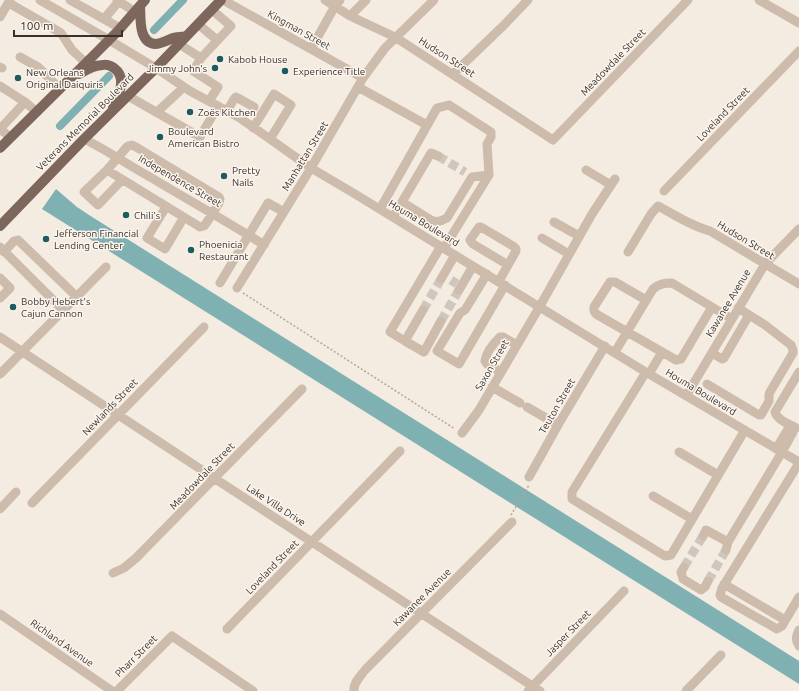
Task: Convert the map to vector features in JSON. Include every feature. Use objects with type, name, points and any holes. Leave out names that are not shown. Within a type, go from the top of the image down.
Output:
[{"type":"main road","name":"Veterans Memorial Boulevard","points":[[0,226],[222,0]]},
{"type":"main road","points":[[0,148],[109,40],[140,6]]},
{"type":"main road","points":[[140,6],[142,32],[144,37],[149,42],[155,44],[186,36]]},
{"type":"main road","points":[[73,76],[102,65],[108,65],[115,69],[120,76],[122,85],[112,112]]},
{"type":"street","name":"Houma Boulevard","points":[[40,0],[54,4],[184,87],[240,118],[311,168],[686,396],[779,450],[798,467]]},
{"type":"street","points":[[70,0],[120,28]]},
{"type":"street","name":"Kingman Street","points":[[222,0],[234,2],[311,49],[363,78]]},
{"type":"street","name":"Hudson Street","points":[[325,0],[338,3],[350,16],[395,37],[553,140]]},
{"type":"street","points":[[350,16],[366,0]]},
{"type":"street","name":"Manhattan Street","points":[[237,288],[311,168],[363,78],[395,37],[434,0]]},
{"type":"street","points":[[453,74],[504,26],[528,0]]},
{"type":"street","name":"Meadowdale Street","points":[[553,140],[688,0]]},
{"type":"street","points":[[759,0],[799,23]]},
{"type":"street","points":[[0,17],[10,1],[60,33],[72,50],[86,63]]},
{"type":"street","points":[[104,19],[118,1],[140,6]]},
{"type":"street","points":[[311,49],[338,3]]},
{"type":"street","points":[[209,101],[218,87],[193,71],[201,58],[230,26],[212,10]]},
{"type":"street","points":[[198,24],[217,40]]},
{"type":"street","points":[[179,44],[201,58]]},
{"type":"street","name":"Loveland Street","points":[[664,191],[799,51]]},
{"type":"street","points":[[20,57],[38,68],[60,89]]},
{"type":"street","points":[[0,86],[37,112]]},
{"type":"street","points":[[157,112],[184,87]]},
{"type":"street","points":[[358,87],[427,125]]},
{"type":"street","points":[[253,128],[274,94],[291,106],[270,139]]},
{"type":"street","points":[[128,96],[200,137],[218,106]]},
{"type":"street","points":[[227,111],[236,98],[254,107]]},
{"type":"street","points":[[10,138],[0,129],[24,102]]},
{"type":"street","points":[[380,209],[437,108],[449,105],[491,132],[491,137],[488,144],[489,175],[390,332],[424,352],[442,321]]},
{"type":"street","points":[[12,116],[24,125]]},
{"type":"street","name":"Independence Street","points":[[84,139],[213,213],[264,245]]},
{"type":"street","points":[[107,170],[200,227],[204,226],[207,222],[220,199],[219,196],[132,145],[128,146],[107,170],[84,192],[98,206],[122,180]]},
{"type":"street","points":[[393,217],[431,152],[438,156]]},
{"type":"street","points":[[540,306],[579,236],[613,182],[586,170]]},
{"type":"street","points":[[402,202],[435,222],[440,221],[447,218],[469,174],[489,175]]},
{"type":"street","points":[[220,283],[268,203],[284,212]]},
{"type":"street","name":"Hudson Street","points":[[628,252],[651,214],[658,206],[691,224],[710,231],[799,284]]},
{"type":"street","points":[[166,207],[147,238],[165,249],[184,217]]},
{"type":"street","points":[[554,222],[579,236]]},
{"type":"street","points":[[486,274],[465,310],[460,313],[437,351],[459,364],[502,283],[508,265],[516,251],[513,246],[481,227],[478,227],[470,240],[471,242],[508,265]]},
{"type":"street","name":"Kawanee Avenue","points":[[686,396],[765,264],[799,229]]},
{"type":"street","points":[[542,238],[569,254]]},
{"type":"street","points":[[64,310],[2,249],[18,240],[77,297]]},
{"type":"street","points":[[455,255],[452,282],[473,266]]},
{"type":"street","points":[[0,374],[106,267]]},
{"type":"street","points":[[0,278],[10,288],[0,298]]},
{"type":"street","points":[[646,300],[615,282],[610,282],[594,307],[594,311],[596,314],[676,360],[681,359],[712,307]]},
{"type":"street","points":[[615,352],[653,289],[659,284],[672,283],[712,307],[741,329]]},
{"type":"street","name":"Saxon Street","points":[[462,433],[479,410],[540,306]]},
{"type":"street","points":[[697,378],[703,385],[708,384],[761,415],[768,401],[770,392],[793,353],[793,350],[791,345],[765,325],[738,308]]},
{"type":"street","points":[[405,341],[423,310]]},
{"type":"street","points":[[712,353],[722,359],[724,358],[750,315]]},
{"type":"street","name":"Newlands Street","points":[[32,503],[204,327]]},
{"type":"street","points":[[501,372],[487,364],[485,361],[493,344],[500,337],[502,337],[517,345]]},
{"type":"street","name":"Lake Villa Drive","points":[[1,341],[22,352],[422,613],[533,689]]},
{"type":"street","name":"Teuton Street","points":[[529,481],[558,425],[605,346]]},
{"type":"street","points":[[662,352],[572,492],[572,499],[665,556],[671,555],[745,430]]},
{"type":"street","points":[[796,428],[778,418],[775,415],[775,412],[799,372]]},
{"type":"street","points":[[492,387],[558,425]]},
{"type":"street","name":"Meadowdale Street","points":[[113,573],[124,568],[136,558],[302,389]]},
{"type":"street","points":[[703,536],[706,530],[727,546],[779,450],[788,429],[796,428]]},
{"type":"street","name":"Loveland Street","points":[[227,629],[400,451]]},
{"type":"street","points":[[680,452],[718,475]]},
{"type":"street","points":[[798,467],[724,584],[720,595],[721,597],[777,628],[782,626],[799,597]]},
{"type":"street","points":[[0,509],[16,492]]},
{"type":"street","points":[[653,496],[692,519]]},
{"type":"street","name":"Kawanee Avenue","points":[[354,691],[353,688],[356,681],[365,670],[512,522]]},
{"type":"street","points":[[684,567],[681,572],[683,579],[696,588],[701,590],[708,581]]},
{"type":"street","points":[[724,584],[786,620]]},
{"type":"street","name":"Jasper Street","points":[[533,689],[624,591]]},
{"type":"street","name":"Richland Avenue","points":[[0,614],[112,691]]},
{"type":"street","points":[[799,630],[796,635],[796,642],[799,646]]},
{"type":"street","name":"Pharr Street","points":[[117,691],[172,636],[253,691]]},
{"type":"street","points":[[686,691],[721,656]]},
{"type":"path","points":[[237,288],[247,296],[462,433]]},
{"type":"path","points":[[514,510],[529,481]]},
{"type":"water","points":[[56,189],[89,215],[799,661],[799,684],[42,209]]},
{"type":"waterway","points":[[154,30],[183,0]]},
{"type":"waterway","points":[[60,126],[109,76]]},
{"type":"tunnel","points":[[438,156],[465,172]]},
{"type":"tunnel","points":[[423,310],[441,279]]},
{"type":"tunnel","points":[[451,280],[457,284]]},
{"type":"tunnel","points":[[441,321],[459,290]]},
{"type":"tunnel","points":[[684,567],[703,536]]},
{"type":"tunnel","points":[[708,581],[726,550]]},
{"type":"place","name":"Kabob House","points":[[220,59]]},
{"type":"place","name":"Jimmy John's","points":[[215,68]]},
{"type":"place","name":"Experience Title","points":[[285,71]]},
{"type":"place","name":"New Orleans Original Daiquiris","points":[[18,78]]},
{"type":"place","name":"Zoës Kitchen","points":[[190,112]]},
{"type":"place","name":"Boulevard American Bistro","points":[[160,137]]},
{"type":"place","name":"Pretty Nails","points":[[224,176]]},
{"type":"place","name":"Chili's","points":[[126,215]]},
{"type":"place","name":"Jefferson Financial Lending Center","points":[[46,239]]},
{"type":"place","name":"Phoenicia Restaurant","points":[[191,250]]},
{"type":"place","name":"Bobby Hebert's Cajun Cannon","points":[[13,307]]}]
